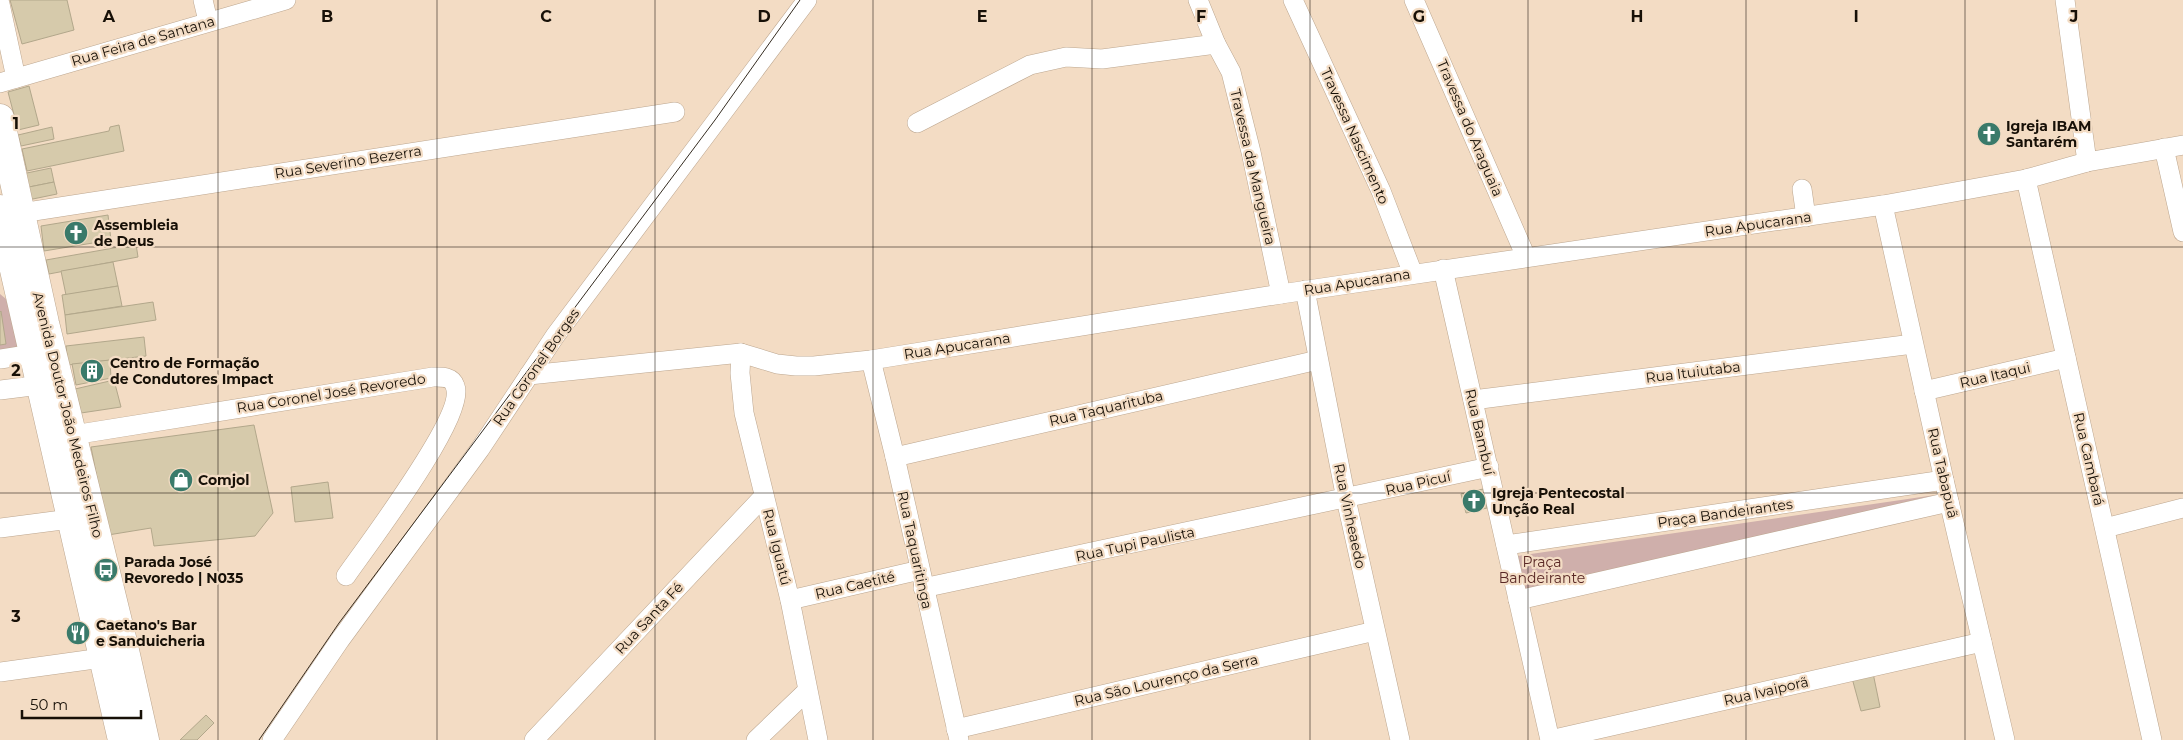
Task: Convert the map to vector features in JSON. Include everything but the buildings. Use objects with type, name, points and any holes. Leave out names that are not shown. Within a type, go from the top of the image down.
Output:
[{"type":"main road","name":"Avenida Doutor João Medeiros Filho","points":[[0,118],[11,211],[33,354],[122,740]]},
{"type":"main road","name":"Avenida Doutor João Medeiros Filho","points":[[11,211],[45,323],[122,636],[144,740]]},
{"type":"street","points":[[203,0],[208,22]]},
{"type":"street","name":"Rua Feira de Santana","points":[[8,81],[286,0]]},
{"type":"street","name":"Rua Coronel Borges","points":[[272,740],[340,640],[480,449],[555,336],[807,0]]},
{"type":"street","name":"Travessa da Mangueira","points":[[1198,0],[1216,44],[1231,72],[1251,152],[1282,294]]},
{"type":"street","name":"Travessa Nascimento","points":[[1293,0],[1381,190],[1413,274]]},
{"type":"street","name":"Travessa do Araguaia","points":[[1414,0],[1526,257]]},
{"type":"street","points":[[2065,0],[2088,162]]},
{"type":"street","points":[[0,4],[8,81]]},
{"type":"street","points":[[917,123],[1030,65],[1066,57],[1102,58],[1216,44]]},
{"type":"street","name":"Rua Severino Bezerra","points":[[11,211],[675,112]]},
{"type":"street","name":"Rua Apucarana","points":[[529,375],[741,353],[777,364],[796,366],[870,360],[1305,290],[1883,205],[2026,179],[2088,162],[2183,145]]},
{"type":"street","points":[[2164,148],[2183,232]]},
{"type":"street","name":"Rua Cambará","points":[[2026,179],[2152,740]]},
{"type":"street","points":[[1802,189],[1806,217]]},
{"type":"street","name":"Rua Tabapuã","points":[[1883,205],[1949,502],[2005,740]]},
{"type":"street","name":"Rua Bambuí","points":[[1443,270],[1550,740]]},
{"type":"street","name":"Rua Vinheaedo","points":[[1305,290],[1346,499],[1400,740]]},
{"type":"street","name":"Rua Ituiutaba","points":[[1473,400],[1913,344]]},
{"type":"street","name":"Rua Iguatú","points":[[741,353],[740,373],[744,413],[790,600],[818,740]]},
{"type":"street","points":[[0,358],[33,354]]},
{"type":"street","name":"Rua Itaqui","points":[[1924,391],[2066,358]]},
{"type":"street","name":"Rua Taquaritinga","points":[[870,360],[895,457],[957,734]]},
{"type":"street","name":"Rua Taquarituba","points":[[895,457],[1318,360]]},
{"type":"street","name":"Rua Coronel José Revoredo","points":[[73,435],[433,377],[444,377],[453,380],[456,388],[453,406],[432,451],[346,576]]},
{"type":"street","points":[[0,390],[40,385]]},
{"type":"street","name":"Rua Picuí","points":[[1346,499],[1489,467]]},
{"type":"street","name":"Praça Bandeirantes","points":[[1506,546],[1944,480]]},
{"type":"street","name":"Rua Santa Fé","points":[[534,740],[764,496]]},
{"type":"street","name":"Rua Tupi Paulista","points":[[922,579],[1346,499]]},
{"type":"street","points":[[1518,600],[1949,502]]},
{"type":"street","points":[[2105,528],[2183,508]]},
{"type":"street","points":[[0,528],[70,519]]},
{"type":"street","name":"Rua Caetité","points":[[790,600],[922,579]]},
{"type":"street","name":"Rua São Lourenço da Serra","points":[[957,734],[1376,631]]},
{"type":"street","name":"Rua Ivaiporã","points":[[1550,740],[1982,642]]},
{"type":"street","points":[[0,672],[102,658]]},
{"type":"street","points":[[756,740],[807,691]]},
{"type":"green space","points":[[0,294],[6,299],[19,342],[15,350],[0,351]]},
{"type":"green space","name":"Praça Bandeirante","points":[[1935,495],[1525,592],[1518,556]]},
{"type":"tram line","points":[[259,740],[339,623],[715,120],[800,0]]},
{"type":"place","name":"Igreja IBAM Santarém","points":[[1989,134]]},
{"type":"place","name":"Assembleia de Deus","points":[[76,233]]},
{"type":"place","name":"Centro de Formação de Condutores Impact","points":[[92,371]]},
{"type":"place","name":"Comjol","points":[[181,480]]},
{"type":"place","name":"Igreja Pentecostal Unção Real","points":[[1474,501]]},
{"type":"place","name":"Parada José Revoredo | N035","points":[[106,570]]},
{"type":"place","name":"Caetano's Bar e Sanduicheria","points":[[78,633]]}]
